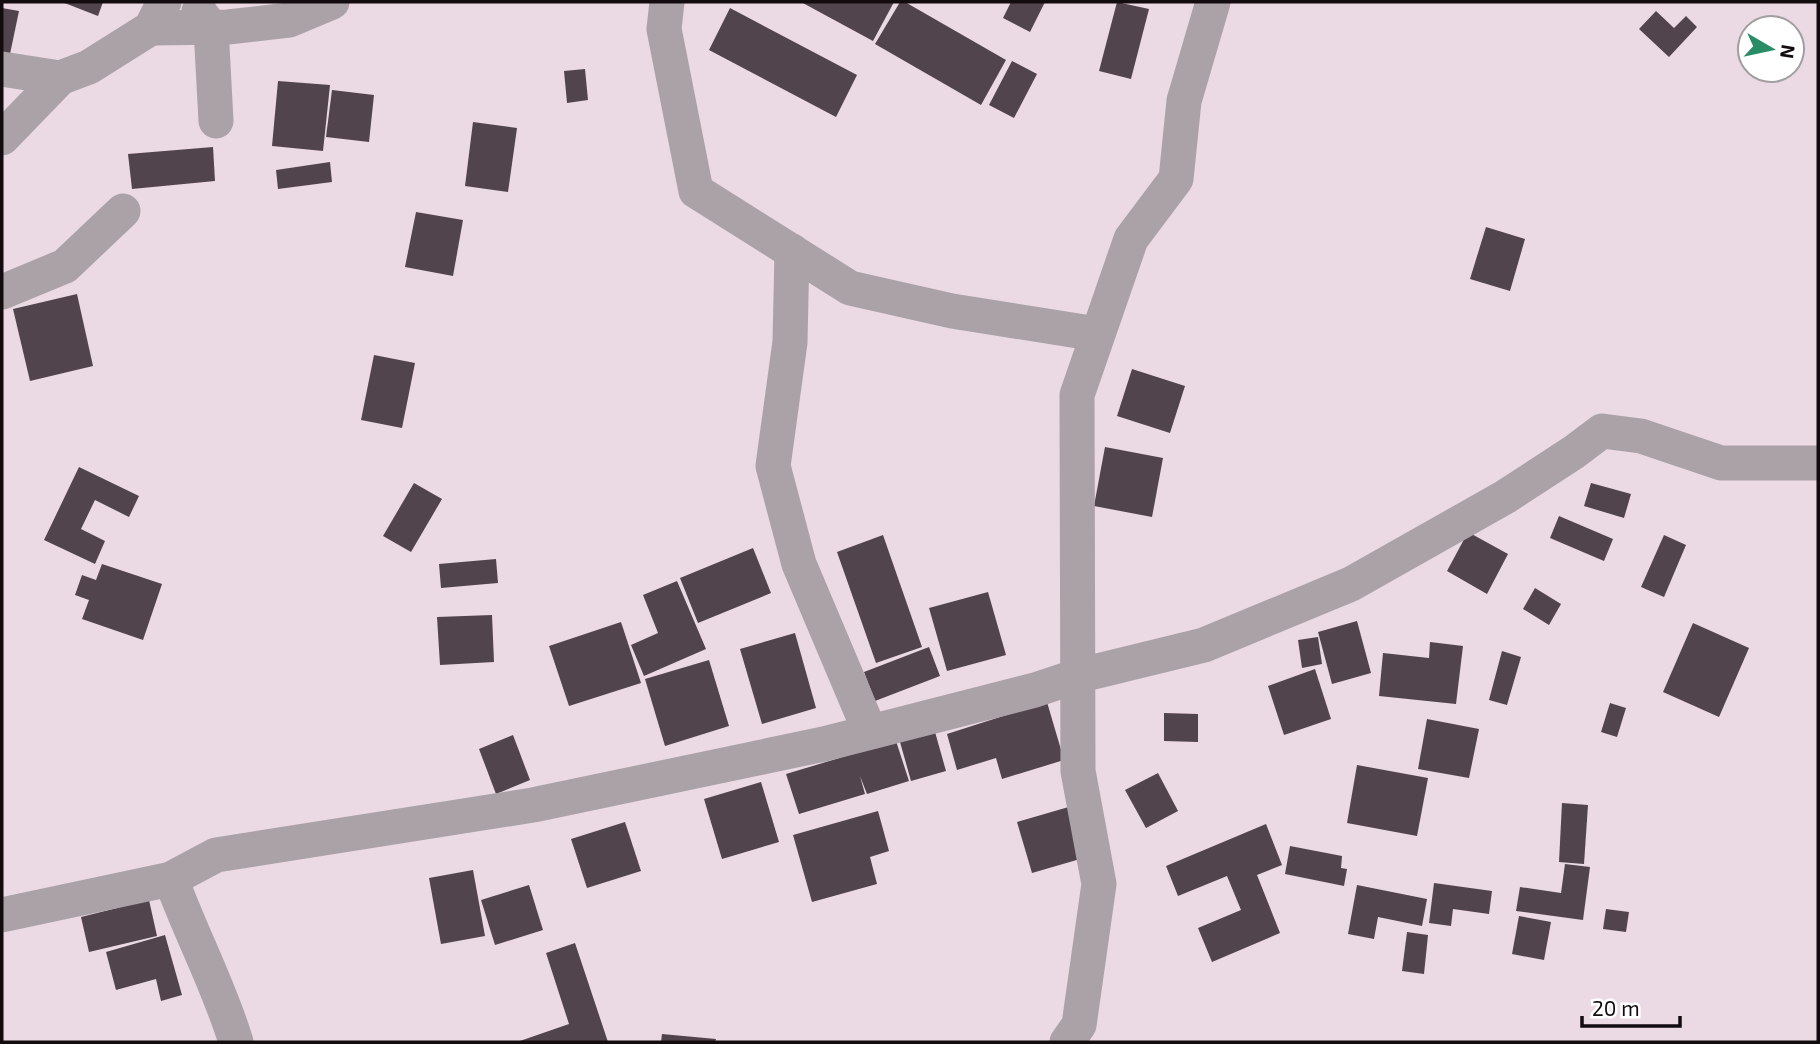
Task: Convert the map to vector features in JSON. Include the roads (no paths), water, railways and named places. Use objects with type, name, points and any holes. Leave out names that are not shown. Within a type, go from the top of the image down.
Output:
[{"type":"street","points":[[188,2],[198,10],[211,28],[216,121]]},
{"type":"street","points":[[2,138],[61,78],[89,67],[158,15],[211,28],[289,20],[332,2]]},
{"type":"street","points":[[667,2],[664,29],[696,191],[850,288],[952,311],[1097,334]]},
{"type":"street","points":[[1067,1042],[1079,1025],[1100,884],[1077,771],[1077,395],[1130,239],[1176,179],[1184,101],[1213,2]]},
{"type":"street","points":[[2,69],[61,78]]},
{"type":"street","points":[[2,292],[65,266],[122,211]]},
{"type":"street","points":[[792,251],[790,342],[773,466],[799,564],[870,732]]},
{"type":"street","points":[[2,915],[170,878],[216,855],[533,805],[824,744],[1204,645],[1351,584],[1506,497],[1602,431],[1642,436],[1721,463],[1818,463]]},
{"type":"street","points":[[170,878],[236,1042]]}]
